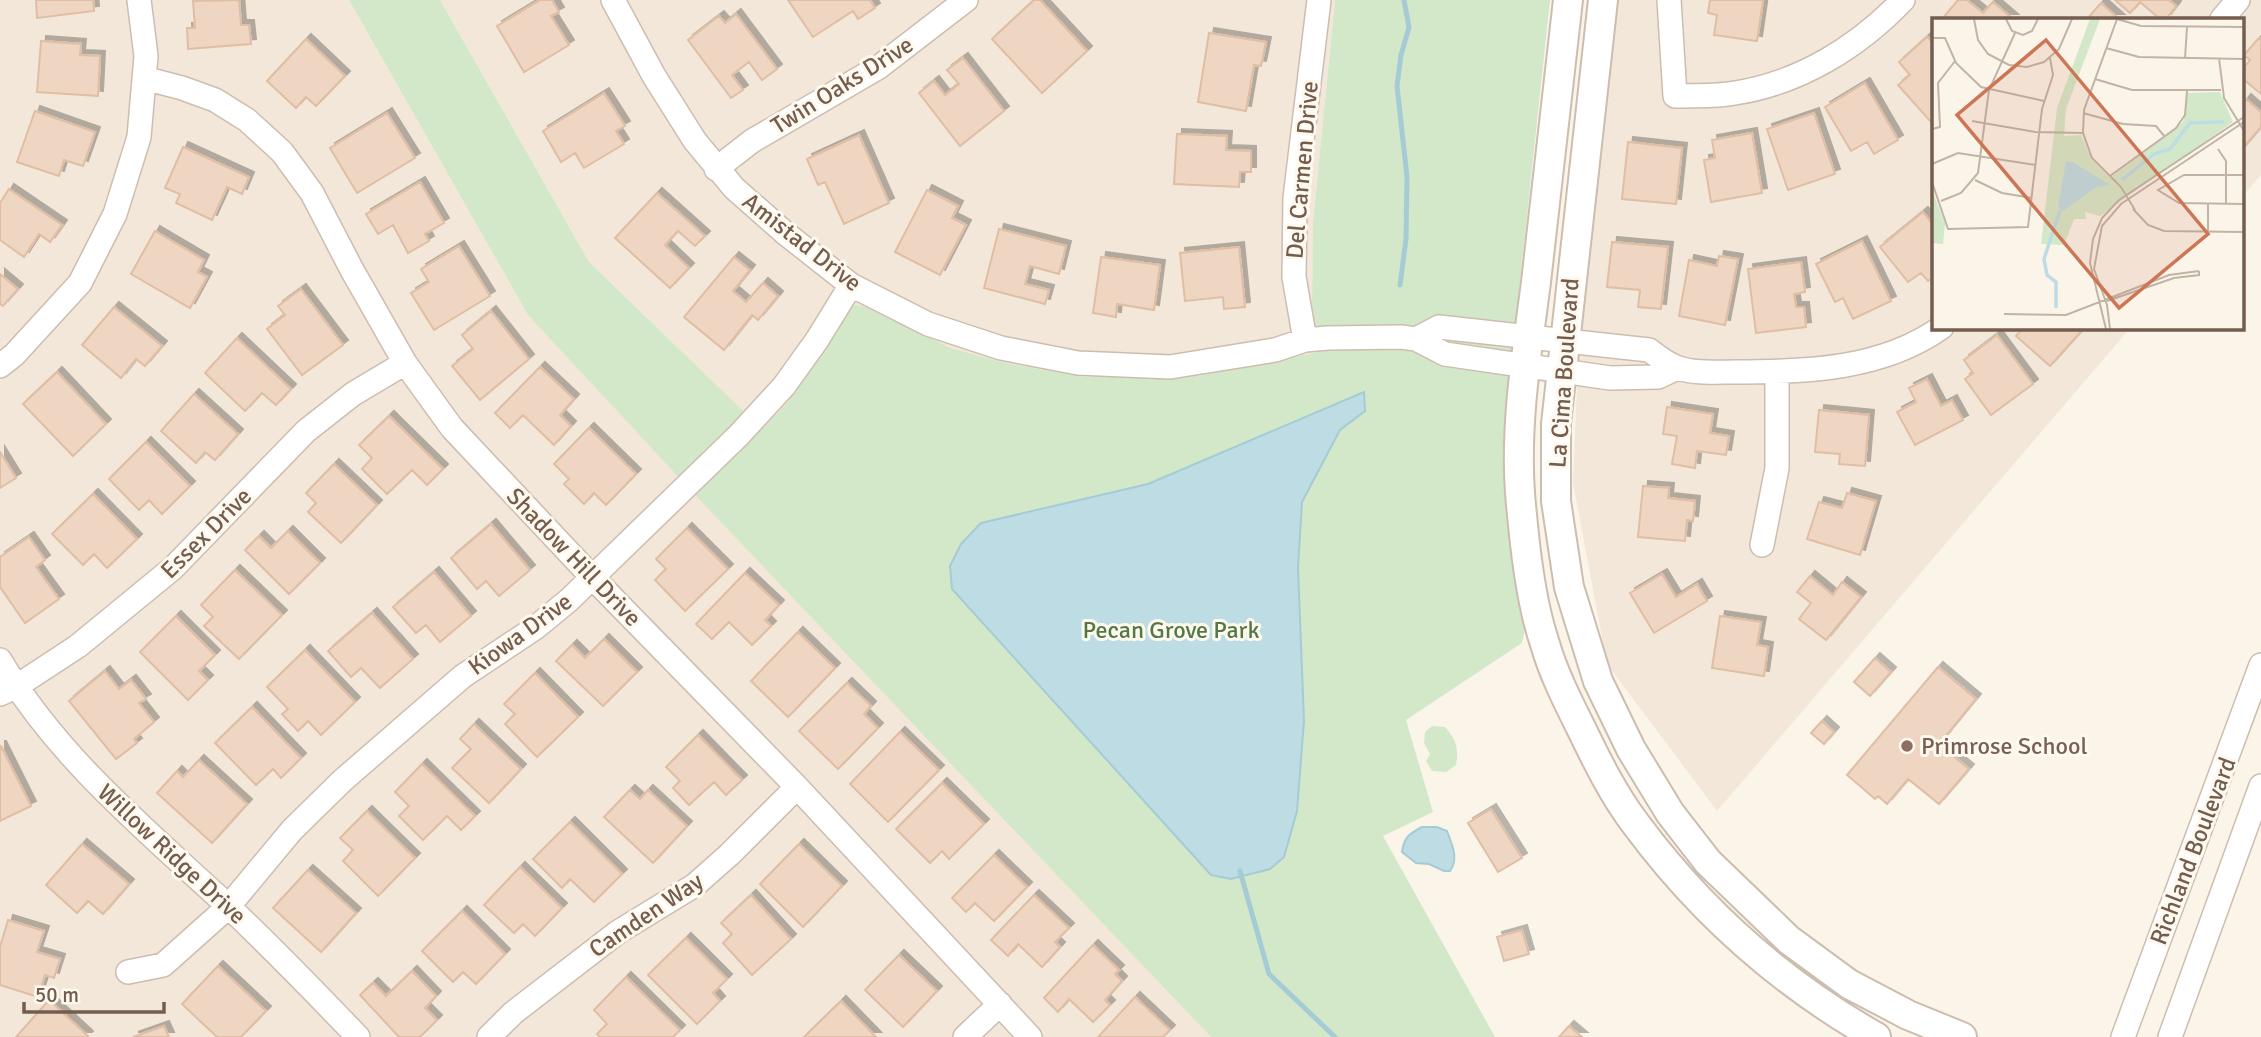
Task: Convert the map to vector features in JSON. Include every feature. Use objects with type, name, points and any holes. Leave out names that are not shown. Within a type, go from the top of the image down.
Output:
[{"type":"street","points":[[0,366],[14,355],[80,283],[116,215],[139,137],[146,56],[139,0]]},
{"type":"street","name":"Amistad Drive","points":[[613,0],[654,76],[695,141],[734,188],[851,285],[928,324],[1000,348],[1078,363],[1170,367],[1275,350],[1305,340],[1328,338],[1416,339],[1445,354],[1610,378],[1658,376],[1677,368]]},
{"type":"street","name":"Twin Oaks Drive","points":[[716,169],[752,141],[879,67],[966,0]]},
{"type":"street","name":"Del Carmen Drive","points":[[1305,340],[1294,277],[1295,198],[1319,0]]},
{"type":"street","name":"La Cima Boulevard","points":[[1568,0],[1520,419],[1520,492],[1529,572],[1544,644],[1593,752],[1634,822],[1688,887],[1759,958],[1840,1016],[1876,1037]]},
{"type":"street","name":"La Cima Boulevard","points":[[1602,0],[1556,424],[1556,501],[1569,587],[1598,681],[1631,749],[1670,813],[1708,862],[1789,940],[1849,984],[1908,1015],[1962,1037]]},
{"type":"street","points":[[1669,0],[1675,96],[1733,94],[1784,81],[1835,56],[1879,25],[1903,0]]},
{"type":"street","points":[[2222,18],[2238,0]]},
{"type":"street","name":"Shadow Hill Drive","points":[[144,78],[215,100],[247,120],[282,152],[312,193],[405,363],[452,428],[592,578],[797,787],[1030,1037]]},
{"type":"street","name":"Kiowa Drive","points":[[128,972],[163,965],[228,907],[292,830],[343,780],[463,676],[535,628],[592,578],[739,435],[784,386],[851,285]]},
{"type":"street","name":"Amistad Drive","points":[[1416,339],[1439,327],[1649,350],[1677,368],[1707,372],[1794,372],[1851,364],[1890,354],[1938,329]]},
{"type":"street","name":"Essex Drive","points":[[8,690],[78,646],[173,568],[306,431],[353,394],[405,363]]},
{"type":"street","points":[[1762,545],[1777,468],[1777,372]]},
{"type":"street","points":[[1544,644],[1582,630]]},
{"type":"street","name":"Willow Ridge Drive","points":[[0,660],[8,690],[111,799],[228,907],[358,1037]]},
{"type":"street","name":"Richland Boulevard","points":[[2123,1037],[2261,665]]},
{"type":"street","name":"Richland Boulevard","points":[[2171,1037],[2261,786]]},
{"type":"street","name":"Camden Way","points":[[489,1037],[513,1013],[608,939],[695,885],[797,787]]},
{"type":"street","points":[[1634,822],[1658,793]]},
{"type":"street","points":[[1815,999],[1834,972]]},
{"type":"street","points":[[965,1037],[1000,1004]]},
{"type":"shaded area","points":[[0,0],[349,0],[528,315],[1211,1037],[0,1037]]},
{"type":"shaded area","points":[[440,0],[1335,0],[1313,222],[1312,305],[1319,352],[1198,376],[1085,377],[1005,363],[951,348],[863,306],[851,304],[788,402],[762,429],[589,262]]},
{"type":"shaded area","points":[[1615,0],[2261,0],[2261,175],[2244,195],[2244,18],[1932,18],[1932,329],[2129,329],[1717,811],[1607,664],[1573,483],[1580,314]]},
{"type":"green space","name":"Pecan Grove Park","points":[[349,0],[440,0],[589,262],[762,429],[788,402],[851,304],[863,306],[951,348],[1005,363],[1085,377],[1198,376],[1319,352],[1312,305],[1313,222],[1335,0],[1550,0],[1506,413],[1505,446],[1527,619],[1522,643],[1406,720],[1433,812],[1383,836],[1495,1037],[1211,1037],[698,498],[528,315]]},
{"type":"green space","points":[[1432,726],[1445,727],[1456,744],[1456,765],[1446,772],[1432,771],[1426,761],[1430,754],[1424,743],[1425,732]]},
{"type":"water","points":[[1364,392],[1365,411],[1340,430],[1302,502],[1298,568],[1304,721],[1297,811],[1284,857],[1270,869],[1231,879],[1211,875],[952,589],[950,566],[961,544],[981,523],[1148,484]]},
{"type":"water","points":[[1422,827],[1437,827],[1447,831],[1454,856],[1450,871],[1416,863],[1402,852],[1408,836]]},
{"type":"building","points":[[36,0],[93,0],[94,11],[37,18]]},
{"type":"building","points":[[239,0],[241,25],[249,25],[251,44],[188,49],[187,28],[195,28],[193,1]]},
{"type":"building","points":[[540,0],[552,0],[559,12],[551,16],[569,45],[524,72],[497,26]]},
{"type":"building","points":[[788,0],[870,0],[875,8],[858,19],[853,11],[813,37]]},
{"type":"building","points":[[1034,0],[1040,0],[1087,51],[1042,93],[992,39]]},
{"type":"building","points":[[1710,0],[1763,0],[1757,41],[1714,35],[1717,15],[1708,13]]},
{"type":"building","points":[[1958,0],[1967,0],[1983,13],[1993,2],[2012,18],[1943,18]]},
{"type":"building","points":[[2115,0],[2169,0],[2176,6],[2167,18],[2159,18],[2140,2],[2130,13]]},
{"type":"building","points":[[2101,3],[2118,18],[2088,18]]},
{"type":"building","points":[[736,14],[777,69],[762,80],[749,62],[732,75],[743,90],[731,98],[688,40],[719,16],[725,23]]},
{"type":"building","points":[[1209,33],[1266,42],[1261,66],[1254,65],[1246,111],[1198,102]]},
{"type":"building","points":[[1927,37],[1932,42],[1931,122],[1898,85],[1910,75],[1899,62]]},
{"type":"building","points":[[2259,38],[2261,40],[2261,94],[2244,80],[2244,68],[2250,60],[2244,55]]},
{"type":"building","points":[[306,39],[345,76],[316,106],[306,97],[296,108],[267,81]]},
{"type":"building","points":[[41,41],[81,44],[80,55],[100,56],[98,96],[37,92]]},
{"type":"building","points":[[963,58],[1004,111],[960,146],[919,93],[934,81],[945,95],[959,84],[947,70]]},
{"type":"building","points":[[1865,83],[1898,140],[1874,154],[1867,142],[1851,151],[1825,107]]},
{"type":"building","points":[[604,93],[625,126],[616,131],[624,144],[584,168],[575,153],[561,162],[543,131]]},
{"type":"building","points":[[2246,99],[2261,112],[2261,127],[2244,147]]},
{"type":"building","points":[[35,111],[95,132],[83,166],[64,160],[59,176],[17,162]]},
{"type":"building","points":[[387,113],[415,158],[357,193],[330,148]]},
{"type":"building","points":[[1814,113],[1835,174],[1788,190],[1767,129]]},
{"type":"building","points":[[1752,133],[1762,193],[1711,202],[1704,160],[1715,158],[1712,140]]},
{"type":"building","points":[[1177,134],[1227,136],[1226,150],[1251,151],[1251,172],[1240,172],[1239,187],[1174,184]]},
{"type":"building","points":[[859,135],[889,203],[844,224],[825,182],[818,185],[807,159]]},
{"type":"building","points":[[1628,142],[1682,148],[1676,204],[1622,199]]},
{"type":"building","points":[[183,147],[249,177],[242,194],[227,187],[212,220],[176,203],[180,194],[165,188]]},
{"type":"building","points":[[420,182],[444,223],[425,234],[429,241],[408,253],[393,225],[378,234],[366,214]]},
{"type":"building","points":[[9,189],[62,225],[50,242],[39,234],[24,257],[0,240],[0,203]]},
{"type":"building","points":[[927,190],[958,206],[952,218],[966,225],[940,275],[895,252]]},
{"type":"building","points":[[657,193],[705,236],[695,246],[678,231],[665,245],[689,268],[670,288],[615,238]]},
{"type":"building","points":[[1923,212],[1932,223],[1932,278],[1928,281],[1921,273],[1908,282],[1880,247]]},
{"type":"building","points":[[999,229],[1066,246],[1059,274],[1030,266],[1025,284],[1049,290],[1045,304],[984,288]]},
{"type":"building","points":[[155,231],[204,260],[198,272],[207,277],[190,308],[131,274]]},
{"type":"building","points":[[1862,241],[1891,301],[1853,319],[1843,298],[1835,302],[1816,264]]},
{"type":"building","points":[[1612,242],[1668,247],[1661,309],[1638,307],[1640,290],[1607,287]]},
{"type":"building","points":[[459,246],[490,296],[434,330],[411,293],[429,282],[421,269]]},
{"type":"building","points":[[1239,247],[1245,307],[1224,309],[1223,297],[1185,301],[1180,253]]},
{"type":"building","points":[[1719,256],[1738,259],[1725,325],[1679,316],[1689,260],[1717,266]]},
{"type":"building","points":[[734,257],[750,270],[733,291],[746,302],[763,283],[778,296],[758,320],[752,315],[724,350],[684,317]]},
{"type":"building","points":[[1101,257],[1160,265],[1154,310],[1117,304],[1116,317],[1093,313]]},
{"type":"building","points":[[1801,262],[1805,292],[1794,294],[1796,307],[1804,307],[1806,327],[1756,333],[1748,269]]},
{"type":"building","points":[[0,274],[18,289],[3,306],[0,304]]},
{"type":"building","points":[[301,289],[343,345],[302,375],[267,329],[285,315],[278,306]]},
{"type":"building","points":[[114,307],[162,346],[145,366],[136,359],[121,378],[82,345]]},
{"type":"building","points":[[491,311],[529,359],[480,400],[452,366],[473,349],[462,335]]},
{"type":"building","points":[[2022,329],[2083,329],[2050,366],[2016,336]]},
{"type":"building","points":[[1997,335],[2033,384],[1991,415],[1965,379],[1973,373],[1964,360]]},
{"type":"building","points":[[237,338],[291,389],[276,405],[262,393],[245,411],[205,373]]},
{"type":"building","points":[[540,367],[574,399],[560,415],[571,426],[554,445],[523,415],[510,428],[495,413]]},
{"type":"building","points":[[57,372],[106,424],[73,456],[23,404]]},
{"type":"building","points":[[1927,379],[1941,406],[1952,400],[1963,420],[1915,445],[1897,412],[1916,402],[1909,388]]},
{"type":"building","points":[[194,394],[238,434],[215,460],[205,452],[196,463],[161,431]]},
{"type":"building","points":[[1667,407],[1713,414],[1710,433],[1729,436],[1726,455],[1697,451],[1695,468],[1672,464],[1677,436],[1663,434]]},
{"type":"building","points":[[1819,410],[1869,415],[1865,466],[1839,464],[1840,454],[1815,452]]},
{"type":"building","points":[[389,416],[443,469],[427,485],[412,470],[387,494],[362,469],[372,458],[359,445]]},
{"type":"building","points":[[589,428],[636,474],[606,505],[594,493],[584,504],[564,484],[569,479],[554,464]]},
{"type":"building","points":[[146,442],[190,486],[162,514],[149,500],[139,510],[109,479]]},
{"type":"building","points":[[0,452],[16,478],[0,488]]},
{"type":"building","points":[[334,464],[377,505],[341,543],[308,512],[316,503],[306,493]]},
{"type":"building","points":[[1643,486],[1669,488],[1668,498],[1695,501],[1693,521],[1687,520],[1685,541],[1638,537]]},
{"type":"building","points":[[1847,493],[1876,501],[1860,555],[1807,539],[1819,502],[1842,508]]},
{"type":"building","points":[[93,494],[137,539],[107,568],[94,554],[83,565],[52,534]]},
{"type":"building","points":[[491,524],[530,570],[499,596],[486,581],[477,589],[451,558]]},
{"type":"building","points":[[687,528],[728,569],[685,611],[655,580],[666,569],[656,559]]},
{"type":"building","points":[[288,531],[320,563],[289,594],[245,550],[259,536],[271,548]]},
{"type":"building","points":[[29,537],[45,560],[36,567],[59,599],[25,623],[0,587],[0,557]]},
{"type":"building","points":[[235,570],[282,615],[239,659],[204,626],[213,617],[201,605]]},
{"type":"building","points":[[434,572],[471,616],[440,642],[426,625],[416,633],[393,607]]},
{"type":"building","points":[[745,573],[779,605],[765,620],[771,626],[752,645],[729,622],[712,639],[696,624]]},
{"type":"building","points":[[1662,574],[1676,597],[1697,584],[1707,601],[1654,633],[1630,593]]},
{"type":"building","points":[[1810,576],[1833,595],[1842,582],[1861,597],[1826,640],[1799,619],[1811,603],[1797,592]]},
{"type":"building","points":[[372,613],[413,659],[380,688],[361,668],[351,677],[328,651]]},
{"type":"building","points":[[176,616],[215,655],[199,671],[208,680],[188,700],[140,652]]},
{"type":"building","points":[[1720,616],[1761,622],[1757,645],[1768,647],[1764,676],[1712,668]]},
{"type":"building","points":[[798,632],[835,668],[788,717],[751,681]]},
{"type":"building","points":[[604,639],[637,672],[603,706],[556,661],[572,645],[585,658]]},
{"type":"building","points":[[305,650],[355,702],[321,735],[308,721],[298,731],[282,714],[288,709],[267,687]]},
{"type":"building","points":[[1875,658],[1891,672],[1870,696],[1854,682]]},
{"type":"building","points":[[1938,667],[1976,699],[1939,744],[1969,769],[1939,804],[1908,779],[1887,804],[1878,796],[1875,799],[1847,775]]},
{"type":"building","points":[[105,671],[119,689],[131,680],[146,699],[139,703],[154,722],[134,739],[137,743],[116,759],[69,701]]},
{"type":"building","points":[[535,673],[578,717],[537,757],[505,724],[515,714],[504,704]]},
{"type":"building","points":[[847,683],[871,706],[864,714],[878,728],[838,769],[799,731]]},
{"type":"building","points":[[252,707],[301,758],[281,778],[273,769],[256,785],[215,743]]},
{"type":"building","points":[[1822,721],[1834,732],[1824,744],[1811,733]]},
{"type":"building","points":[[474,724],[521,769],[489,803],[452,768],[471,749],[460,739]]},
{"type":"building","points":[[900,732],[939,770],[888,822],[850,784]]},
{"type":"building","points":[[698,735],[742,780],[726,795],[714,782],[689,805],[673,788],[680,781],[666,767]]},
{"type":"building","points":[[0,746],[31,806],[0,821]]},
{"type":"building","points":[[199,760],[247,804],[212,843],[157,793],[177,771],[183,777]]},
{"type":"building","points":[[422,764],[475,816],[461,830],[447,816],[423,840],[399,816],[409,806],[395,792]]},
{"type":"building","points":[[942,783],[984,824],[949,859],[942,851],[930,863],[896,829]]},
{"type":"building","points":[[630,790],[640,799],[648,790],[687,826],[653,863],[604,817]]},
{"type":"building","points":[[1491,809],[1522,858],[1498,872],[1468,823]]},
{"type":"building","points":[[367,811],[415,858],[378,896],[343,861],[353,850],[340,838]]},
{"type":"building","points":[[570,822],[622,874],[594,902],[570,879],[562,888],[533,859]]},
{"type":"building","points":[[82,844],[129,884],[103,914],[88,901],[77,913],[46,885]]},
{"type":"building","points":[[799,844],[842,886],[803,927],[760,884]]},
{"type":"building","points":[[994,855],[1027,887],[994,921],[975,903],[966,912],[952,898]]},
{"type":"building","points":[[520,867],[562,908],[535,936],[523,924],[514,933],[484,905]]},
{"type":"building","points":[[308,870],[356,913],[321,952],[273,908]]},
{"type":"building","points":[[751,895],[791,939],[752,975],[723,943],[732,934],[721,923]]},
{"type":"building","points":[[1034,895],[1069,928],[1055,942],[1060,947],[1042,967],[1018,944],[1008,956],[991,940]]},
{"type":"building","points":[[462,911],[505,954],[476,984],[463,972],[453,982],[422,951]]},
{"type":"building","points":[[8,920],[44,931],[37,952],[60,959],[54,978],[45,975],[38,997],[0,985],[0,947]]},
{"type":"building","points":[[1522,930],[1529,954],[1504,961],[1497,937]]},
{"type":"building","points":[[686,938],[727,979],[713,993],[720,1001],[697,1024],[648,975]]},
{"type":"building","points":[[1093,945],[1119,970],[1115,974],[1122,981],[1105,1000],[1110,1005],[1093,1022],[1069,999],[1058,1012],[1044,998]]},
{"type":"building","points":[[899,955],[937,991],[903,1027],[865,990]]},
{"type":"building","points":[[218,966],[266,1011],[241,1037],[217,1037],[182,1004]]},
{"type":"building","points":[[412,971],[436,996],[425,1008],[437,1020],[420,1037],[399,1037],[360,995],[373,983],[386,996]]},
{"type":"building","points":[[626,977],[680,1030],[673,1037],[600,1037],[597,1034],[607,1024],[594,1010]]},
{"type":"building","points":[[1135,997],[1170,1030],[1163,1037],[1098,1037]]},
{"type":"building","points":[[49,1000],[88,1036],[16,1037]]},
{"type":"building","points":[[841,1001],[876,1037],[804,1037]]},
{"type":"building","points":[[164,1026],[169,1037],[133,1037]]},
{"type":"building","points":[[1569,1026],[1582,1037],[1559,1037]]},
{"type":"waterway","points":[[1400,285],[1406,239],[1407,177],[1397,86],[1401,55],[1409,27],[1404,0]]},
{"type":"waterway","points":[[1240,871],[1269,974],[1335,1037]]},
{"type":"place","name":"Primrose School","points":[[1907,746]]}]
